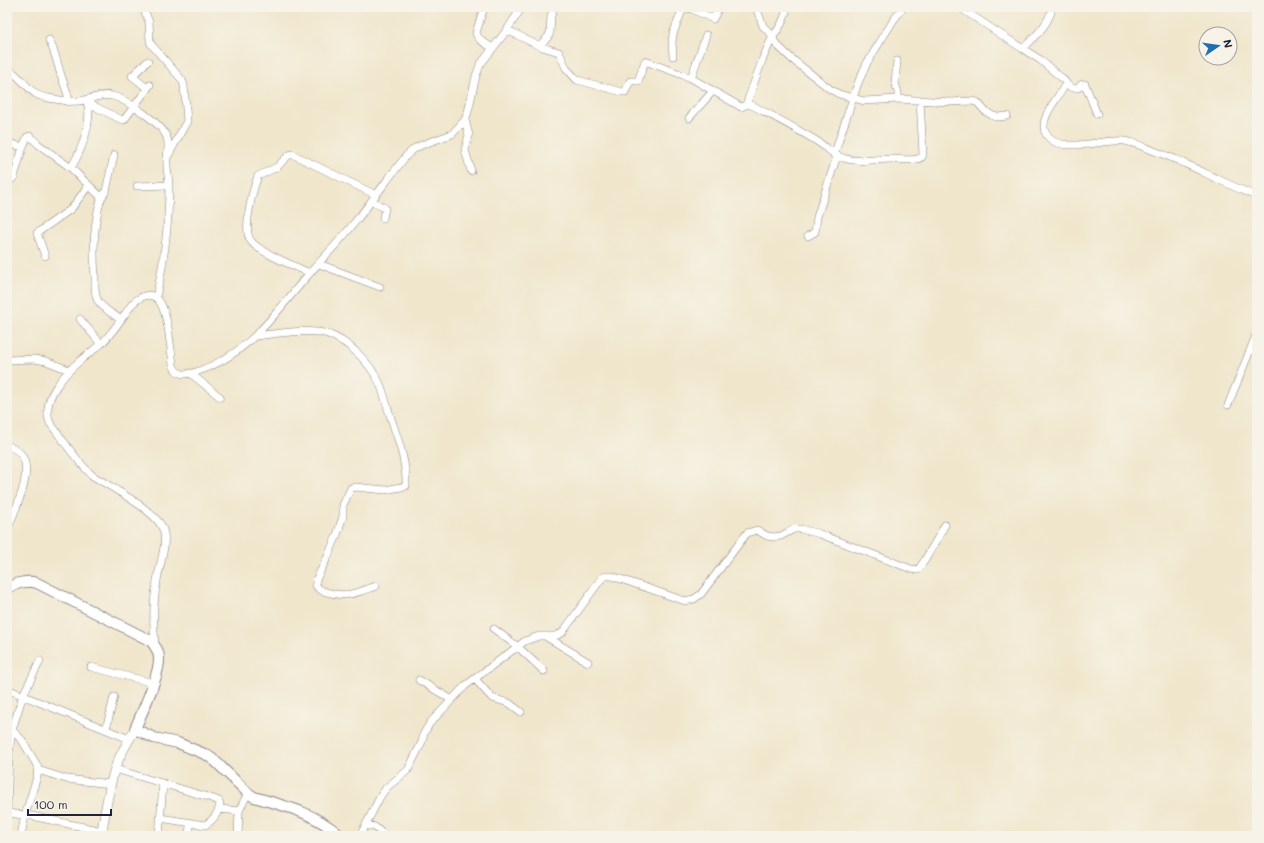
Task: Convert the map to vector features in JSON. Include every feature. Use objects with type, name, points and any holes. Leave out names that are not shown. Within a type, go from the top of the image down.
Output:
[{"type":"highway","points":[[7,588],[29,581],[37,583],[146,638],[155,645],[158,651],[159,662],[135,729],[154,738],[185,746],[207,755],[248,794],[305,812],[330,827],[341,836]]},
{"type":"main road","points":[[101,834],[115,769],[135,729]]},
{"type":"street","points":[[144,7],[149,22],[150,41],[182,80],[184,85],[187,121],[167,157]]},
{"type":"street","points":[[484,7],[476,32],[480,39],[493,48]]},
{"type":"street","points":[[7,68],[38,95],[70,102],[87,102],[100,97],[111,96],[133,106],[149,118],[165,134],[168,140],[167,157],[169,185],[163,255],[156,297],[162,305],[166,316],[175,368],[180,374],[190,373],[213,365],[229,357],[264,328],[310,273],[320,264],[355,223],[407,155],[415,148],[452,134],[465,120],[480,65],[507,30],[522,7]]},
{"type":"street","points":[[540,45],[550,33],[551,16],[554,7]]},
{"type":"street","points":[[673,56],[673,34],[683,7],[692,9],[714,19],[719,7]]},
{"type":"street","points":[[756,7],[763,26],[773,36],[777,45],[798,64],[830,89],[839,94],[864,101],[898,99],[950,102],[972,101],[977,102],[985,111],[993,116],[1007,116]]},
{"type":"street","points":[[507,30],[559,52],[566,68],[577,80],[625,92],[630,81],[638,81],[645,61],[691,78],[741,107],[744,107],[747,103],[763,58],[773,36],[785,18],[787,7]]},
{"type":"street","points":[[808,236],[815,232],[835,155],[853,98],[867,64],[903,7]]},
{"type":"street","points":[[959,7],[1039,59],[1072,88],[1078,88],[1082,84],[1086,84],[1097,114]]},
{"type":"street","points":[[1024,49],[1042,28],[1052,11],[1052,7]]},
{"type":"street","points":[[691,78],[706,35]]},
{"type":"street","points":[[49,40],[68,92],[70,102]]},
{"type":"street","points":[[87,102],[122,120],[126,119],[133,106],[149,86],[132,76],[148,61]]},
{"type":"street","points":[[897,61],[895,83],[898,92],[898,99]]},
{"type":"street","points":[[1066,84],[1045,116],[1044,121],[1045,132],[1049,138],[1057,143],[1067,146],[1112,141],[1127,142],[1175,158],[1257,196]]},
{"type":"street","points":[[688,118],[713,90]]},
{"type":"street","points":[[747,103],[821,143],[835,155],[844,158],[858,160],[916,159],[922,157],[923,154],[920,100]]},
{"type":"street","points":[[71,168],[84,139],[89,109],[87,102]]},
{"type":"street","points":[[465,120],[469,135],[465,150],[471,171]]},
{"type":"street","points":[[7,181],[12,179],[14,176],[22,147],[27,137],[30,136],[38,144],[57,156],[71,168],[99,195],[101,199]]},
{"type":"street","points":[[7,143],[22,147]]},
{"type":"street","points":[[310,273],[255,246],[248,237],[248,217],[258,176],[277,167],[289,155],[292,154],[374,198],[385,208],[383,218]]},
{"type":"street","points":[[114,155],[106,191],[101,199],[95,226],[95,292],[99,302],[120,319]]},
{"type":"street","points":[[45,256],[37,233],[71,209],[89,185]]},
{"type":"street","points":[[137,186],[169,185]]},
{"type":"street","points":[[320,264],[380,287]]},
{"type":"street","points":[[155,645],[154,609],[156,581],[163,548],[164,535],[162,528],[159,522],[149,513],[86,469],[50,422],[47,412],[49,401],[55,388],[69,370],[101,344],[138,298],[147,296],[156,297]]},
{"type":"street","points":[[80,319],[101,344]]},
{"type":"street","points":[[255,336],[301,332],[328,334],[354,350],[368,364],[379,381],[403,460],[406,486],[385,490],[351,488],[343,505],[343,518],[337,535],[316,580],[316,585],[319,589],[331,594],[346,596],[376,586]]},
{"type":"street","points":[[1228,405],[1257,333]]},
{"type":"street","points":[[7,360],[34,359],[46,361],[69,370]]},
{"type":"street","points":[[190,373],[220,397]]},
{"type":"street","points":[[7,445],[20,452],[25,462],[26,474],[25,483],[10,512],[7,530]]},
{"type":"street","points":[[360,836],[386,788],[408,770],[422,742],[424,733],[437,714],[465,686],[505,655],[538,636],[559,635],[565,630],[602,578],[612,576],[684,601],[694,599],[701,594],[743,537],[751,531],[759,530],[767,536],[774,537],[782,536],[794,529],[801,529],[820,534],[872,555],[916,570],[920,568],[926,560],[945,525]]},
{"type":"street","points":[[494,629],[518,647],[544,671]]},
{"type":"street","points":[[545,636],[588,662]]},
{"type":"street","points":[[40,660],[23,695],[9,730],[7,812],[101,834]]},
{"type":"street","points":[[92,667],[154,679]]},
{"type":"street","points":[[475,679],[492,698],[507,702],[521,712]]},
{"type":"street","points":[[419,680],[452,700]]},
{"type":"street","points":[[7,689],[130,739]]},
{"type":"street","points":[[106,729],[114,697]]},
{"type":"street","points":[[9,730],[22,740],[35,761],[38,770],[38,777],[25,815],[21,836]]},
{"type":"street","points":[[115,769],[215,800],[220,804],[219,809],[209,823],[205,825],[160,818]]},
{"type":"street","points":[[38,770],[66,779],[111,784]]},
{"type":"street","points":[[159,836],[163,783]]},
{"type":"street","points":[[238,836],[239,811],[248,794]]},
{"type":"street","points":[[219,809],[239,811]]},
{"type":"street","points":[[188,836],[191,823]]},
{"type":"street","points":[[366,824],[375,827],[385,836]]}]
